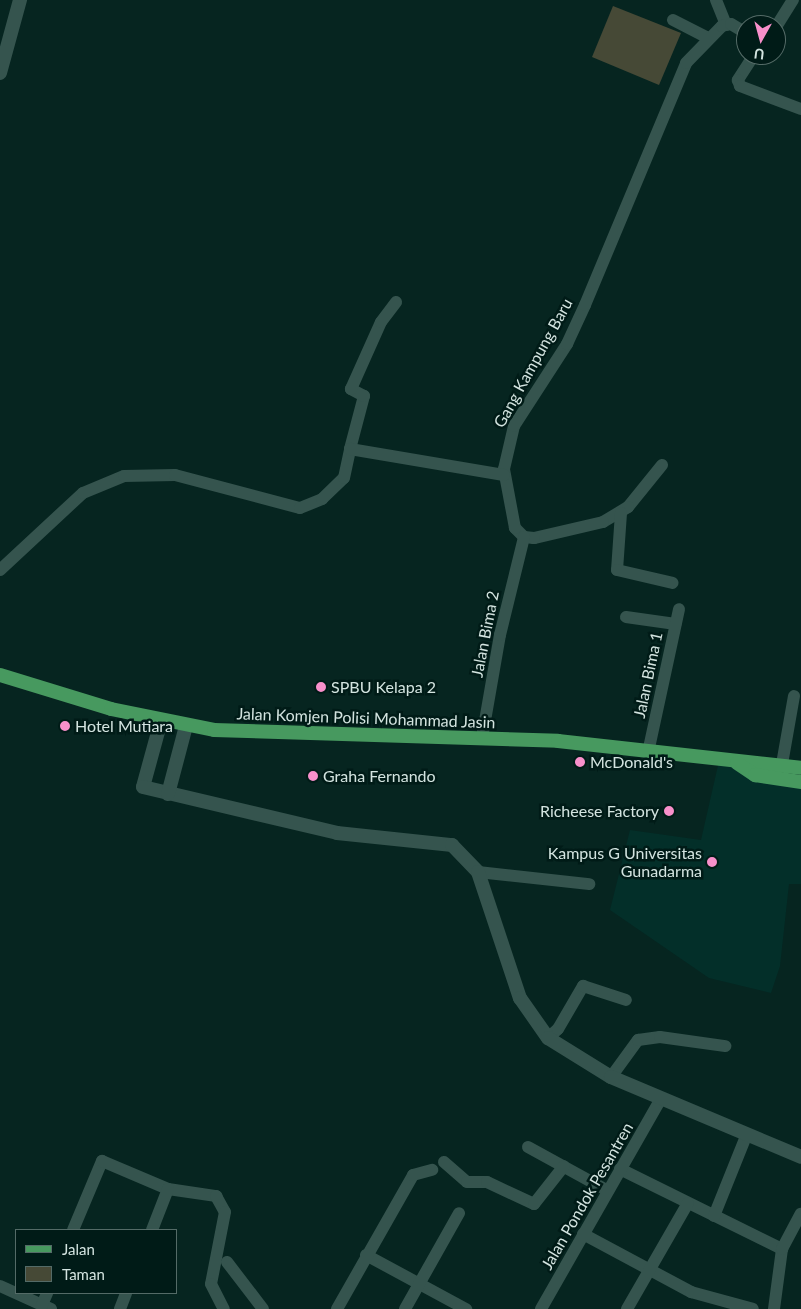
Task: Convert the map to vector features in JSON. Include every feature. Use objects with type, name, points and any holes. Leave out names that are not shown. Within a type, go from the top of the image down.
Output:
[{"type":"main road","name":"Jalan Komjen Polisi Mohammad Jasin","points":[[0,675],[161,721],[186,726],[279,734],[482,738],[649,748],[737,763],[756,760],[801,768]]},
{"type":"main road","name":"Jalan Komjen Polisi Mohammad Jasin","points":[[737,763],[754,775],[801,782]]},
{"type":"street","points":[[0,73],[20,0]]},
{"type":"street","points":[[716,0],[726,24],[736,28]]},
{"type":"street","points":[[790,6],[801,13]]},
{"type":"street","points":[[673,20],[706,37]]},
{"type":"street","name":"Gang Kampung Baru","points":[[504,475],[514,426],[567,344],[678,78],[706,37],[726,24]]},
{"type":"street","points":[[748,65],[738,80],[740,86],[801,109]]},
{"type":"street","points":[[0,570],[74,499],[101,483],[161,474],[300,508],[322,499],[344,478],[364,396],[351,389],[380,322],[396,302]]},
{"type":"street","points":[[350,449],[504,475],[512,518],[524,537],[577,530],[621,513],[662,465]]},
{"type":"street","points":[[621,513],[617,570],[673,583]]},
{"type":"street","name":"Jalan Bima 2","points":[[482,738],[500,635],[524,537]]},
{"type":"street","name":"Jalan Bima 1","points":[[649,748],[679,609]]},
{"type":"street","points":[[626,617],[676,624]]},
{"type":"street","points":[[782,764],[794,696]]},
{"type":"street","points":[[161,721],[143,787],[337,833],[438,842],[462,851],[478,872],[517,990],[527,1012],[548,1038],[611,1077],[801,1157]]},
{"type":"street","points":[[168,794],[186,726]]},
{"type":"street","points":[[478,872],[589,884]]},
{"type":"street","points":[[548,1038],[558,1029],[583,986],[626,1000]]},
{"type":"street","points":[[611,1077],[638,1040],[660,1037],[725,1046]]},
{"type":"street","name":"Jalan Pondok Pesantren","points":[[541,1309],[661,1099]]},
{"type":"street","points":[[714,1216],[747,1134]]},
{"type":"street","points":[[528,1147],[608,1191]]},
{"type":"street","points":[[73,1229],[102,1161],[168,1189],[216,1196],[225,1205],[210,1272],[215,1296],[224,1309]]},
{"type":"street","points":[[444,1162],[467,1182],[487,1182],[534,1204],[564,1166]]},
{"type":"street","points":[[620,1169],[782,1249]]},
{"type":"street","points":[[337,1309],[413,1175],[432,1170]]},
{"type":"street","points":[[152,1229],[168,1189]]},
{"type":"street","points":[[627,1309],[688,1203]]},
{"type":"street","points":[[405,1309],[459,1213]]},
{"type":"street","points":[[774,1309],[782,1249],[796,1240],[801,1214]]},
{"type":"street","points":[[583,1234],[651,1268],[691,1292],[753,1309]]},
{"type":"street","points":[[366,1255],[466,1309]]},
{"type":"street","points":[[227,1262],[263,1309]]},
{"type":"street","points":[[0,1288],[47,1307],[48,1294]]},
{"type":"street","points":[[120,1309],[126,1294]]},
{"type":"shaded area","name":"Kampus G Universitas Gunadarma","points":[[719,761],[801,778],[801,884],[789,884],[780,966],[771,993],[709,978],[610,910],[630,830],[701,840]]},
{"type":"green space","points":[[613,6],[681,33],[659,85],[592,57]]},
{"type":"place","name":"SPBU Kelapa 2","points":[[321,687]]},
{"type":"place","name":"Hotel Mutiara","points":[[65,726]]},
{"type":"place","name":"McDonald's","points":[[580,762]]},
{"type":"place","name":"Graha Fernando","points":[[313,776]]},
{"type":"place","name":"Richeese Factory","points":[[669,811]]},
{"type":"place","name":"Kampus G Universitas Gunadarma","points":[[712,862]]}]
